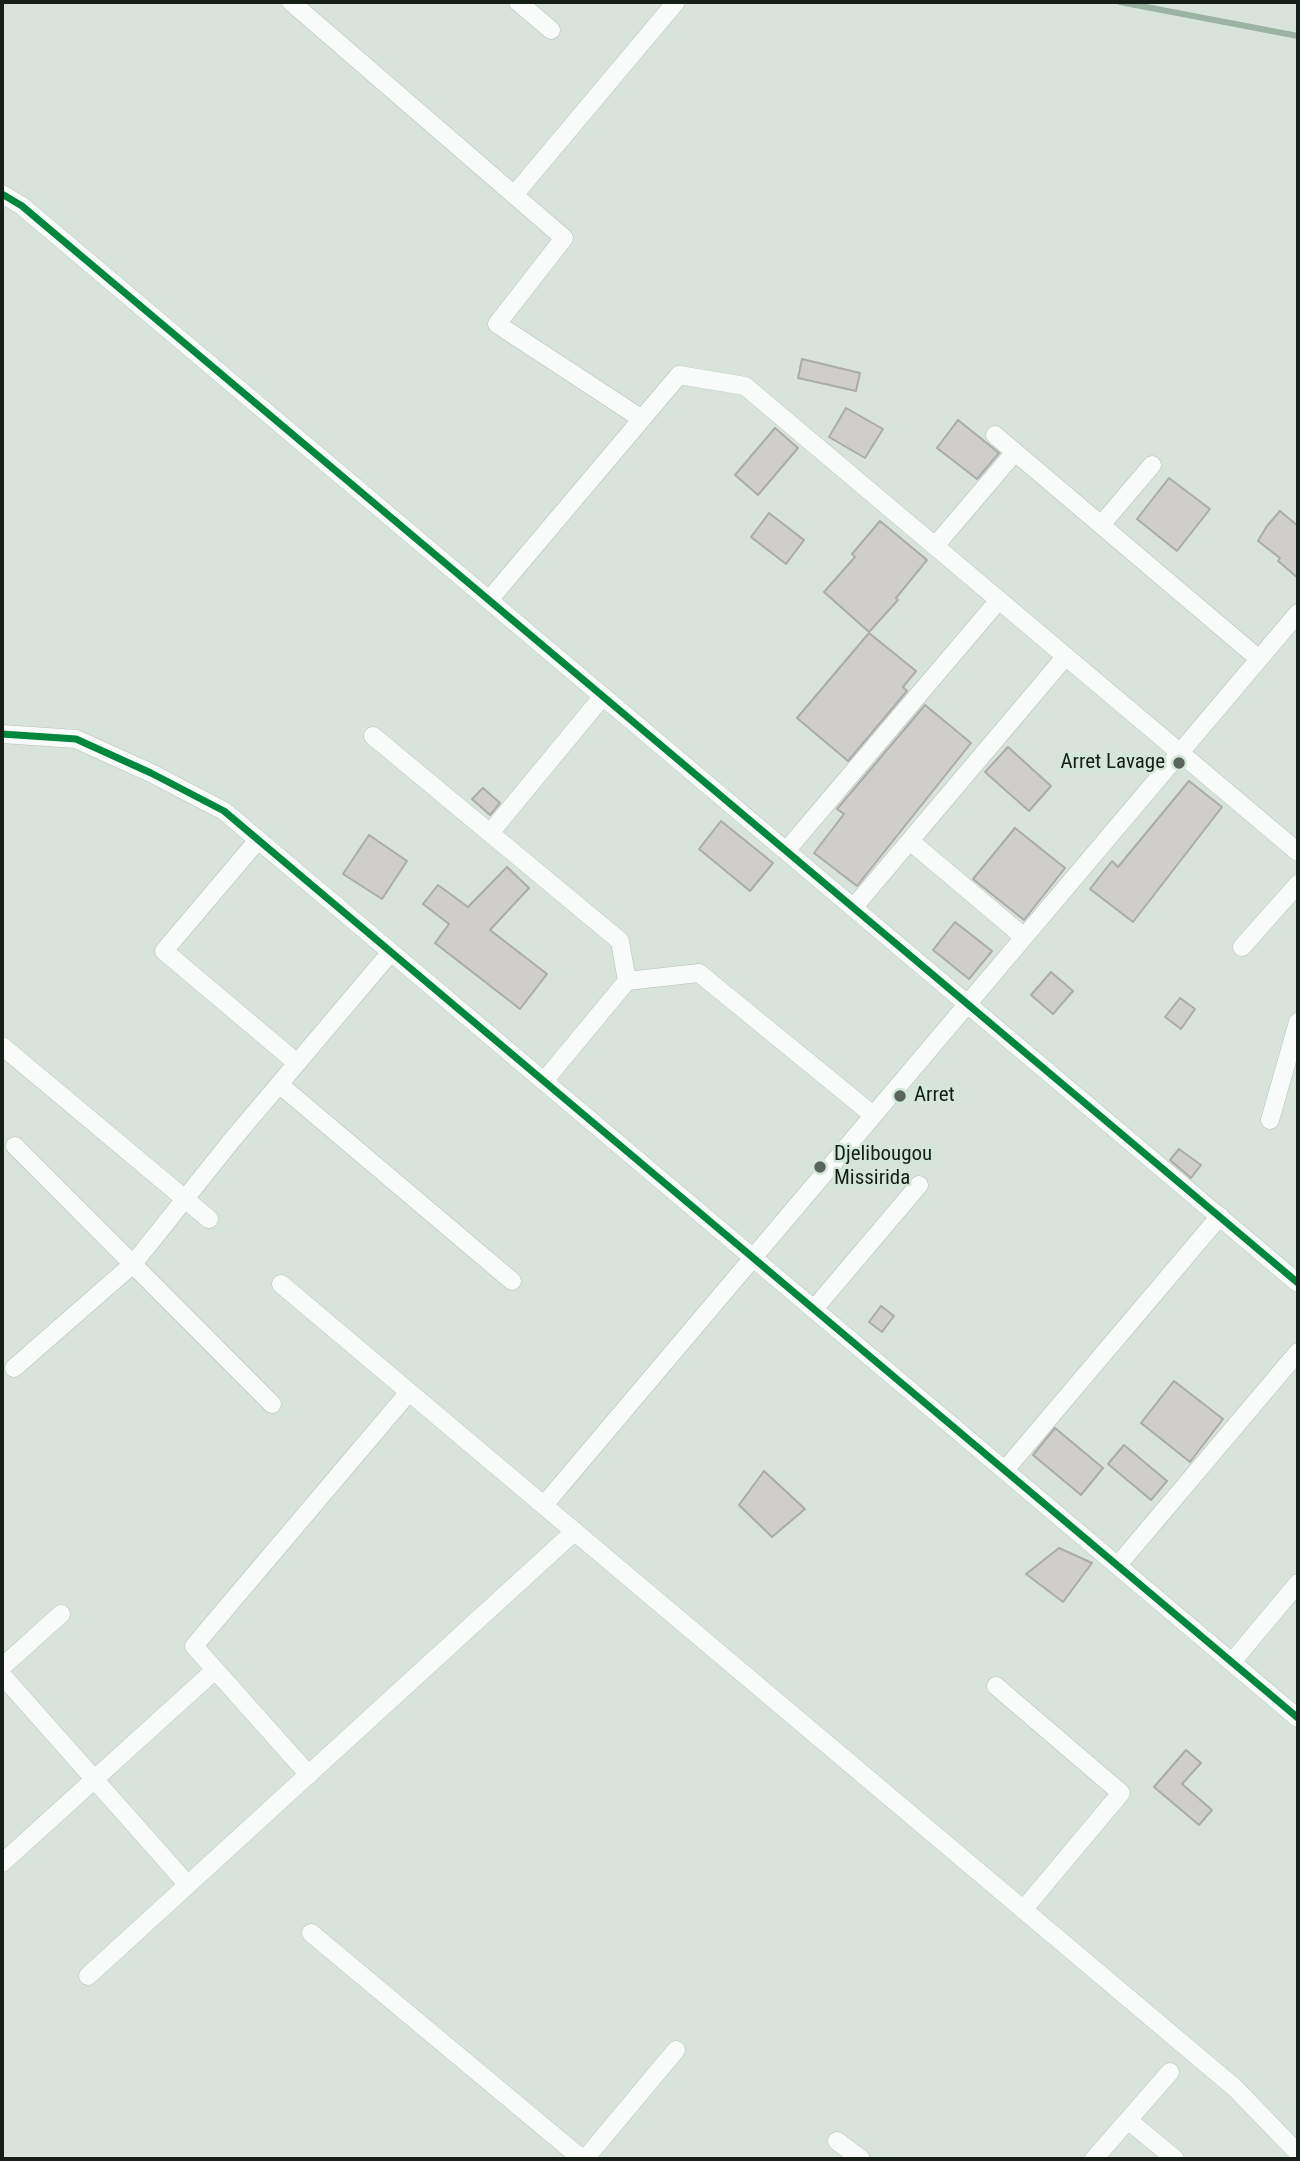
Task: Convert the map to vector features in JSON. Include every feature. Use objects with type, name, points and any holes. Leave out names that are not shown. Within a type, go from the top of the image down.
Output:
[{"type":"street","points":[[291,2],[564,238],[497,324],[642,419]]},
{"type":"street","points":[[518,2],[551,30]]},
{"type":"street","points":[[514,195],[676,2]]},
{"type":"street","points":[[2,194],[22,206],[1298,1283]]},
{"type":"street","points":[[489,600],[679,375],[745,386],[1298,852]]},
{"type":"street","points":[[995,435],[1259,659]]},
{"type":"street","points":[[935,546],[1015,452]]},
{"type":"street","points":[[1101,525],[1152,465]]},
{"type":"street","points":[[786,851],[999,600]]},
{"type":"street","points":[[544,1505],[1298,613]]},
{"type":"street","points":[[853,908],[1066,656]]},
{"type":"street","points":[[490,834],[603,696]]},
{"type":"street","points":[[2,734],[76,739],[151,773],[224,811],[1298,1718]]},
{"type":"street","points":[[373,736],[620,941],[627,981]]},
{"type":"street","points":[[258,840],[164,951],[297,1063]]},
{"type":"street","points":[[910,841],[1024,937]]},
{"type":"street","points":[[1241,947],[1298,884]]},
{"type":"street","points":[[14,1368],[133,1264],[279,1084],[391,952]]},
{"type":"street","points":[[544,1082],[627,981],[699,973],[873,1115]]},
{"type":"street","points":[[1270,1120],[1298,1022]]},
{"type":"street","points":[[2,1046],[209,1219]]},
{"type":"street","points":[[279,1084],[512,1280]]},
{"type":"street","points":[[15,1146],[272,1404]]},
{"type":"street","points":[[814,1309],[919,1185]]},
{"type":"street","points":[[1005,1470],[1220,1216]]},
{"type":"street","points":[[281,1284],[1235,2088],[1298,2153]]},
{"type":"street","points":[[1118,1565],[1298,1352]]},
{"type":"street","points":[[309,1775],[194,1646],[409,1392]]},
{"type":"street","points":[[88,1976],[575,1531]]},
{"type":"street","points":[[1232,1662],[1298,1583]]},
{"type":"street","points":[[2,1667],[61,1614]]},
{"type":"street","points":[[2,1863],[215,1670]]},
{"type":"street","points":[[2,1675],[188,1885]]},
{"type":"street","points":[[996,1686],[1121,1793],[1023,1910]]},
{"type":"street","points":[[311,1933],[583,2159],[676,2050]]},
{"type":"street","points":[[1094,2159],[1170,2072]]},
{"type":"street","points":[[1128,2120],[1175,2159]]},
{"type":"street","points":[[838,2141],[861,2159]]},
{"type":"building","points":[[802,359],[860,373],[856,391],[798,378]]},
{"type":"building","points":[[846,408],[883,429],[865,458],[829,437]]},
{"type":"building","points":[[958,420],[999,453],[977,479],[937,448]]},
{"type":"building","points":[[775,428],[798,448],[758,495],[735,475]]},
{"type":"building","points":[[1169,478],[1210,509],[1177,551],[1137,519]]},
{"type":"building","points":[[1280,511],[1298,526],[1298,578],[1278,561],[1280,558],[1258,541]]},
{"type":"building","points":[[769,513],[804,540],[786,564],[751,537]]},
{"type":"building","points":[[880,521],[927,560],[896,598],[898,600],[869,632],[824,592],[855,557],[852,554]]},
{"type":"building","points":[[869,633],[916,671],[903,687],[907,691],[848,761],[797,718]]},
{"type":"building","points":[[925,705],[971,743],[857,886],[814,853],[844,814],[837,809]]},
{"type":"building","points":[[1008,747],[1051,786],[1029,811],[985,772]]},
{"type":"building","points":[[1189,781],[1222,807],[1133,922],[1090,889],[1112,861],[1118,867]]},
{"type":"building","points":[[483,788],[500,803],[490,815],[472,799]]},
{"type":"building","points":[[721,821],[773,863],[750,891],[699,849]]},
{"type":"building","points":[[1015,828],[1065,868],[1024,920],[973,879]]},
{"type":"building","points":[[369,835],[407,861],[382,899],[343,874]]},
{"type":"building","points":[[507,867],[529,888],[490,930],[547,974],[520,1009],[435,943],[449,924],[423,904],[438,885],[468,907]]},
{"type":"building","points":[[955,922],[992,951],[969,979],[933,950]]},
{"type":"building","points":[[1051,972],[1073,991],[1053,1014],[1031,995]]},
{"type":"building","points":[[1180,998],[1195,1009],[1181,1029],[1165,1017]]},
{"type":"building","points":[[1179,1149],[1201,1165],[1191,1178],[1170,1160]]},
{"type":"building","points":[[881,1306],[894,1316],[882,1332],[869,1322]]},
{"type":"building","points":[[1174,1381],[1223,1419],[1190,1462],[1141,1423]]},
{"type":"building","points":[[1055,1428],[1103,1468],[1081,1495],[1033,1455]]},
{"type":"building","points":[[1124,1445],[1167,1481],[1151,1500],[1108,1464]]},
{"type":"building","points":[[764,1471],[805,1509],[772,1537],[739,1505]]},
{"type":"building","points":[[1059,1548],[1092,1563],[1063,1602],[1026,1574]]},
{"type":"building","points":[[1186,1750],[1201,1763],[1182,1784],[1212,1810],[1199,1825],[1154,1787]]},
{"type":"waterway","points":[[1120,2],[1298,36]]},
{"type":"cycle path","points":[[2,194],[22,206],[1298,1283]]},
{"type":"cycle path","points":[[2,734],[76,739],[151,773],[224,811],[1298,1718]]},
{"type":"place","name":"Arret Lavage","points":[[1179,763]]},
{"type":"place","name":"Arret","points":[[900,1096]]},
{"type":"place","name":"Djelibougou Missirida","points":[[820,1167]]}]
